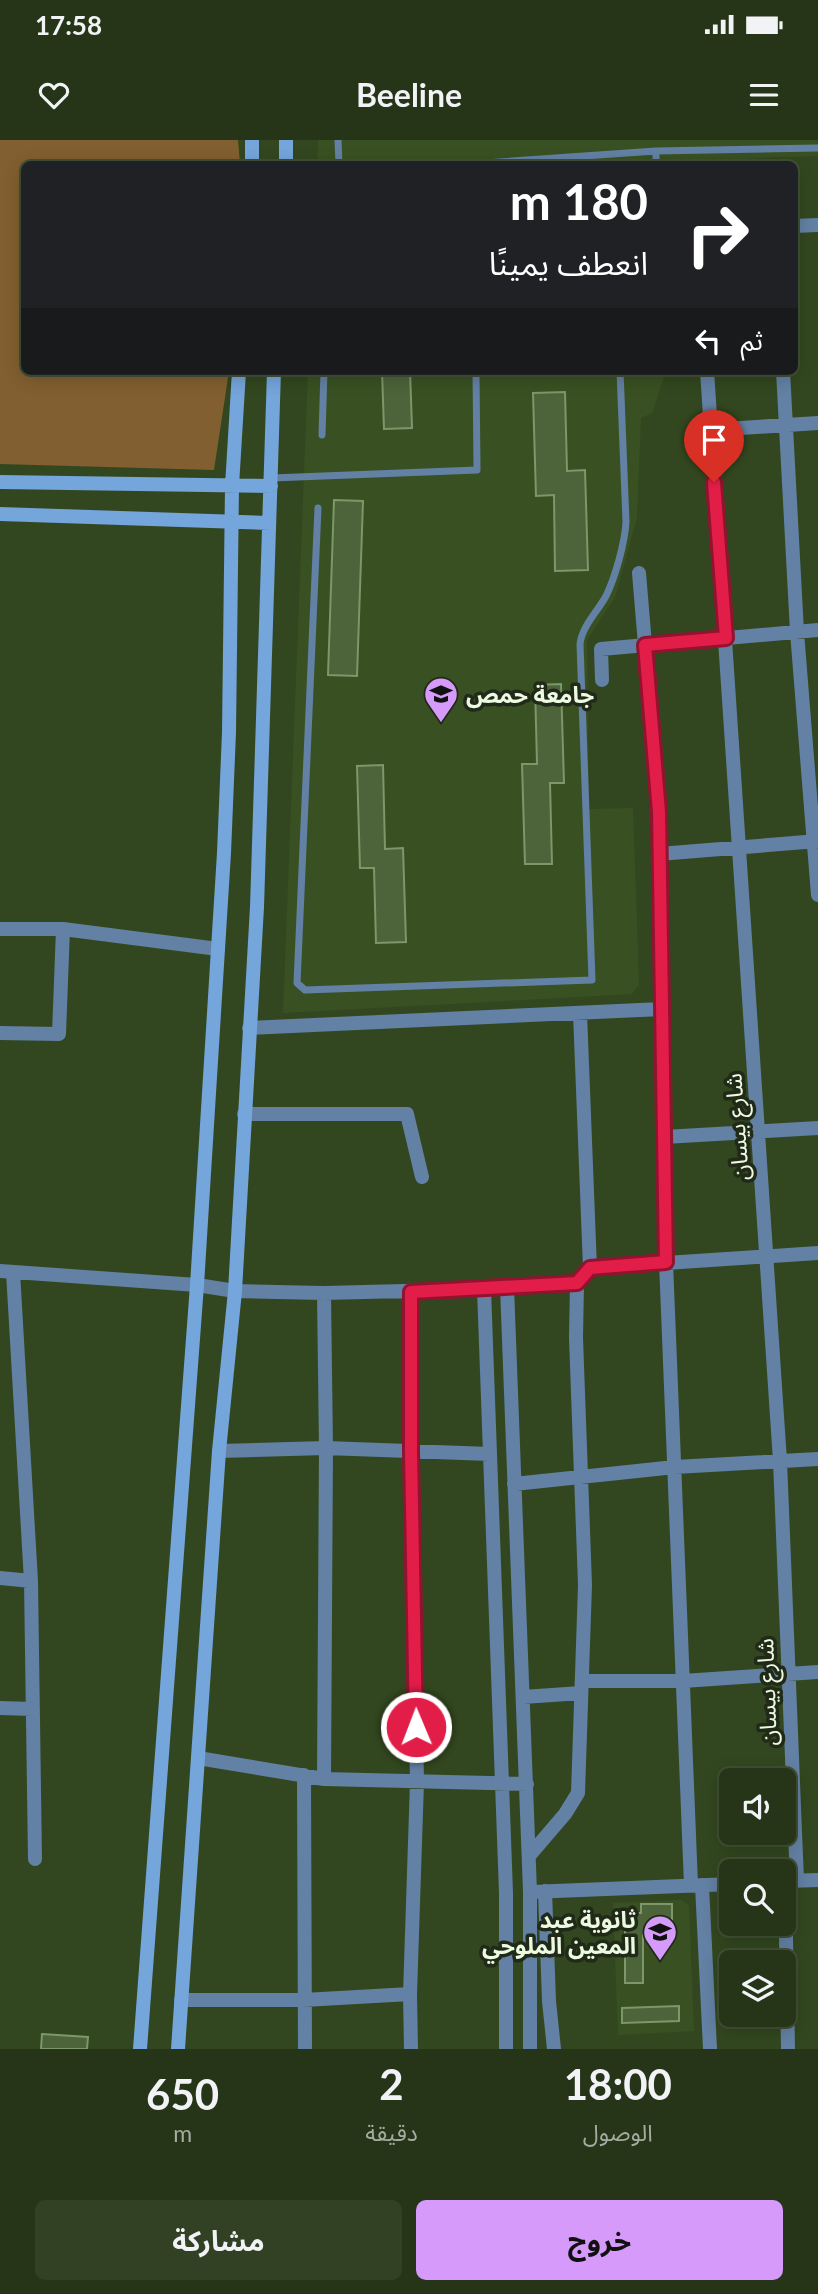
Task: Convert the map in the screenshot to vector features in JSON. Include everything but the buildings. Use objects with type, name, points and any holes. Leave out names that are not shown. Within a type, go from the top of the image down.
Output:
[{"type":"main road","points":[[252,140],[252,161]]},
{"type":"main road","points":[[286,140],[286,161]]},
{"type":"main road","points":[[140,2049],[197,1285],[218,949],[229,732],[232,486],[239,375]]},
{"type":"main road","points":[[178,2049],[219,1451],[235,1291],[257,907],[274,375]]},
{"type":"main road","points":[[0,482],[232,486],[271,482]]},
{"type":"main road","points":[[0,514],[270,523]]},
{"type":"street","points":[[798,226],[818,225]]},
{"type":"street","name":"شارع بيسان","points":[[707,375],[780,1461],[789,1673],[789,1859]]},
{"type":"street","points":[[783,375],[797,632],[816,842],[818,895]]},
{"type":"street","points":[[710,430],[818,423]]},
{"type":"street","points":[[639,573],[659,812],[666,1262],[683,1681],[710,2049]]},
{"type":"street","points":[[602,680],[601,649],[818,630]]},
{"type":"street","points":[[659,853],[816,842]]},
{"type":"street","points":[[0,929],[63,929],[218,949]]},
{"type":"street","points":[[0,1033],[59,1034],[63,929]]},
{"type":"street","points":[[249,1028],[662,1009]]},
{"type":"street","points":[[529,1856],[565,1814],[578,1793],[585,1585],[576,1338],[577,1283],[590,1268],[580,1013]]},
{"type":"street","points":[[244,1114],[407,1114],[422,1177]]},
{"type":"street","points":[[664,1138],[818,1128]]},
{"type":"street","points":[[590,1268],[818,1253]]},
{"type":"street","points":[[35,1859],[31,1581],[7,1272],[197,1285],[235,1291],[324,1293],[411,1292],[577,1283]]},
{"type":"street","points":[[507,1287],[529,1856],[538,1891],[554,2049]]},
{"type":"street","points":[[484,1289],[506,1893],[506,2049]]},
{"type":"street","points":[[411,1292],[417,1782],[410,1994],[411,2049]]},
{"type":"street","points":[[324,1293],[324,1779]]},
{"type":"street","points":[[219,1451],[326,1448],[490,1454]]},
{"type":"street","points":[[514,1484],[675,1467],[818,1459]]},
{"type":"street","points":[[0,1578],[31,1581]]},
{"type":"street","points":[[523,1697],[582,1687],[818,1672]]},
{"type":"street","points":[[0,1708],[33,1709]]},
{"type":"street","points":[[198,1758],[324,1779],[527,1784]]},
{"type":"street","points":[[304,1775],[305,2049]]},
{"type":"street","points":[[796,1881],[818,1880]]},
{"type":"street","points":[[538,1891],[719,1884]]},
{"type":"street","points":[[530,2049],[538,1891]]},
{"type":"street","name":"شارع بيسان","points":[[788,2049],[789,1936]]},
{"type":"street","points":[[181,2000],[304,2000],[410,1994]]},
{"type":"lane","points":[[338,140],[339,161]]},
{"type":"lane","points":[[517,161],[656,151],[818,148]]},
{"type":"lane","points":[[656,151],[656,161]]},
{"type":"lane","points":[[611,155],[611,161]]},
{"type":"lane","points":[[322,435],[324,375]]},
{"type":"lane","points":[[271,482],[477,470],[476,375]]},
{"type":"lane","points":[[318,508],[297,983],[304,990],[592,980],[580,644],[582,634],[607,593],[626,528],[620,375]]},
{"type":"shaded area","points":[[0,140],[238,140],[240,161],[21,161],[21,375],[228,375],[214,470],[0,464]]},
{"type":"shaded area","points":[[318,140],[818,140],[818,156],[684,161],[317,161]]},
{"type":"shaded area","name":"جامعة حمص","points":[[308,375],[665,375],[652,413],[641,418],[637,518],[615,597],[587,640],[589,809],[633,808],[639,985],[632,994],[283,1013]]},
{"type":"shaded area","points":[[682,1900],[689,1906],[694,2031],[618,2035],[613,1903]]},
{"type":"place","name":"جامعة حمص","points":[[441,724]]},
{"type":"place","name":"ثانوية عبد المعين الملوحي","points":[[660,1962]]},
{"type":"route","points":[[416,1727],[411,1292],[577,1283],[590,1268],[666,1262],[659,812],[645,645],[726,638],[714,482]]}]
